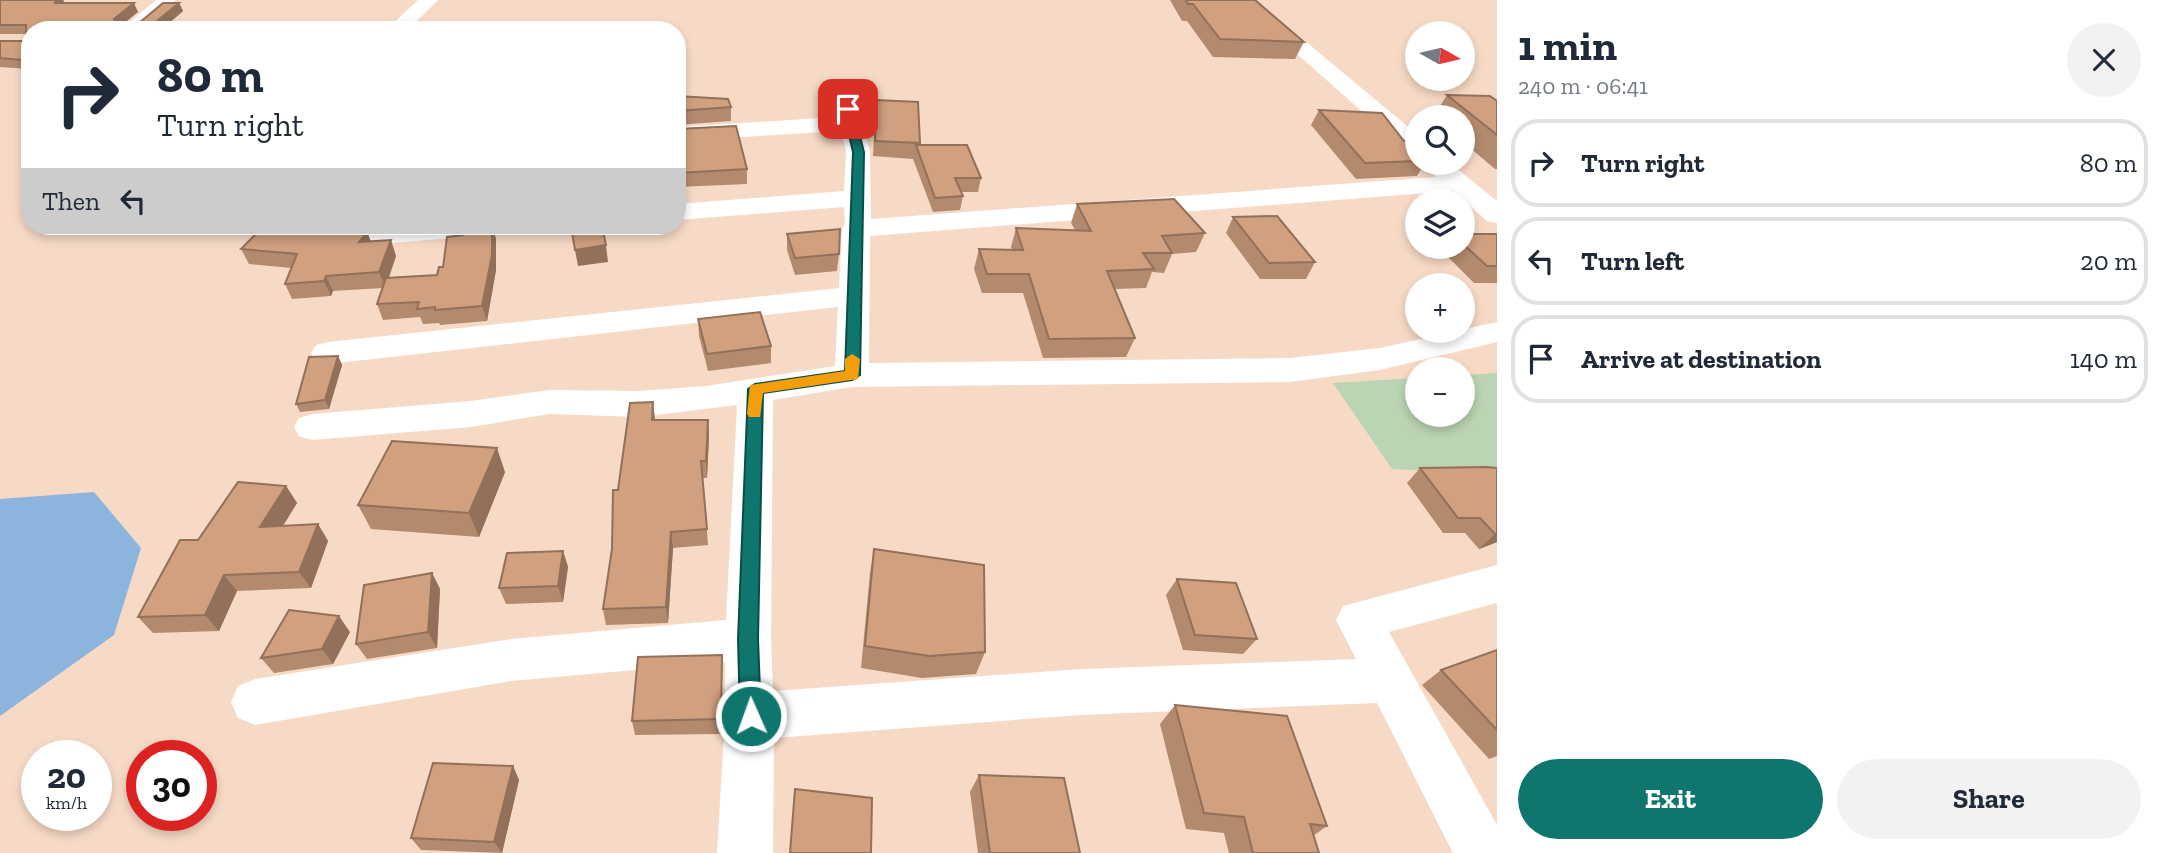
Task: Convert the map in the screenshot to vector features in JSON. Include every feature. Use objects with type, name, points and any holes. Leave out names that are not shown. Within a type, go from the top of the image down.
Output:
[{"type":"street","points":[[141,21],[167,0]]},
{"type":"street","points":[[406,21],[429,0]]},
{"type":"street","points":[[1245,0],[1405,137]]},
{"type":"street","points":[[843,95],[858,152],[852,375]]},
{"type":"street","points":[[686,133],[852,123]]},
{"type":"street","points":[[1449,175],[1497,215]]},
{"type":"street","points":[[856,229],[1459,183]]},
{"type":"street","points":[[686,211],[858,198]]},
{"type":"street","points":[[342,238],[382,235]]},
{"type":"street","points":[[328,353],[853,296]]},
{"type":"street","points":[[312,427],[471,414],[549,402],[653,403],[706,398],[852,375],[1290,370],[1380,359],[1497,331]]},
{"type":"street","points":[[745,853],[751,716],[748,639],[755,389]]},
{"type":"street","points":[[1482,853],[1359,620],[1497,584]]},
{"type":"street","points":[[255,702],[511,660],[748,639]]},
{"type":"street","points":[[751,716],[1081,692],[1390,680]]},
{"type":"green space","points":[[1497,373],[1497,474],[1392,469],[1333,383],[1405,379],[1405,427],[1475,427],[1475,374]]},
{"type":"water","points":[[94,492],[141,548],[114,635],[0,716],[0,499]]},
{"type":"building","points":[[0,0],[134,3],[114,21],[21,21],[21,25],[0,25]]},
{"type":"building","points":[[1186,0],[1255,0],[1304,42],[1220,39],[1193,4],[1188,4]]},
{"type":"building","points":[[163,3],[179,3],[157,21],[141,21]]},
{"type":"building","points":[[0,41],[21,41],[21,60],[0,58]]},
{"type":"building","points":[[1447,95],[1490,96],[1497,101],[1497,135],[1475,117],[1475,105],[1460,105]]},
{"type":"building","points":[[686,97],[728,99],[731,107],[686,110]]},
{"type":"building","points":[[876,100],[918,102],[920,143],[875,141]]},
{"type":"building","points":[[1319,110],[1382,113],[1405,141],[1405,161],[1365,163]]},
{"type":"building","points":[[736,126],[747,169],[686,172],[686,129]]},
{"type":"building","points":[[916,145],[967,145],[981,178],[955,178],[963,196],[935,198]]},
{"type":"building","points":[[1174,199],[1205,233],[1162,236],[1172,253],[1143,253],[1154,269],[1107,271],[1135,338],[1049,339],[1029,274],[987,274],[979,249],[1023,250],[1016,228],[1091,231],[1077,204]]},
{"type":"building","points":[[1277,216],[1315,262],[1269,263],[1233,217]]},
{"type":"building","points":[[840,229],[839,254],[795,258],[787,234]]},
{"type":"building","points":[[1475,234],[1497,234],[1497,266],[1487,266],[1475,255]]},
{"type":"building","points":[[255,235],[365,235],[359,242],[391,240],[379,272],[326,276],[324,281],[285,284],[297,254],[241,249]]},
{"type":"building","points":[[492,235],[492,255],[482,306],[435,310],[435,307],[417,309],[419,302],[377,304],[386,278],[437,275],[439,267],[443,267],[447,237]]},
{"type":"building","points":[[572,235],[604,235],[606,245],[575,250]]},
{"type":"building","points":[[760,312],[771,346],[707,354],[698,319]]},
{"type":"building","points":[[338,356],[325,400],[296,404],[309,357]]},
{"type":"building","points":[[653,402],[652,420],[708,420],[706,461],[701,461],[707,529],[671,532],[666,607],[603,609],[612,549],[613,490],[618,490],[630,403]]},
{"type":"building","points":[[392,441],[497,448],[469,513],[358,505]]},
{"type":"building","points":[[1420,468],[1497,468],[1497,534],[1480,518],[1458,518]]},
{"type":"building","points":[[238,482],[286,486],[260,527],[318,524],[299,572],[224,575],[205,615],[138,617],[180,540],[198,540]]},
{"type":"building","points":[[874,549],[984,565],[985,652],[929,656],[865,646]]},
{"type":"building","points":[[563,551],[558,586],[499,588],[507,553]]},
{"type":"building","points":[[432,573],[428,632],[356,644],[364,585]]},
{"type":"building","points":[[1177,579],[1236,583],[1257,639],[1195,635]]},
{"type":"building","points":[[289,610],[339,616],[322,649],[261,658]]},
{"type":"building","points":[[1497,650],[1497,730],[1441,670]]},
{"type":"building","points":[[722,655],[721,719],[632,721],[638,657]]},
{"type":"building","points":[[1175,705],[1287,716],[1327,826],[1310,824],[1319,853],[1253,853],[1244,817],[1204,813]]},
{"type":"building","points":[[433,763],[513,766],[494,842],[411,838]]},
{"type":"building","points":[[979,775],[1064,778],[1080,853],[990,853]]},
{"type":"building","points":[[795,789],[872,798],[871,853],[790,853]]},
{"type":"slow traffic","points":[[755,414],[755,389],[852,375],[852,359]]},
{"type":"route","points":[[751,716],[748,639],[755,389],[852,375],[858,152],[848,109]]}]
